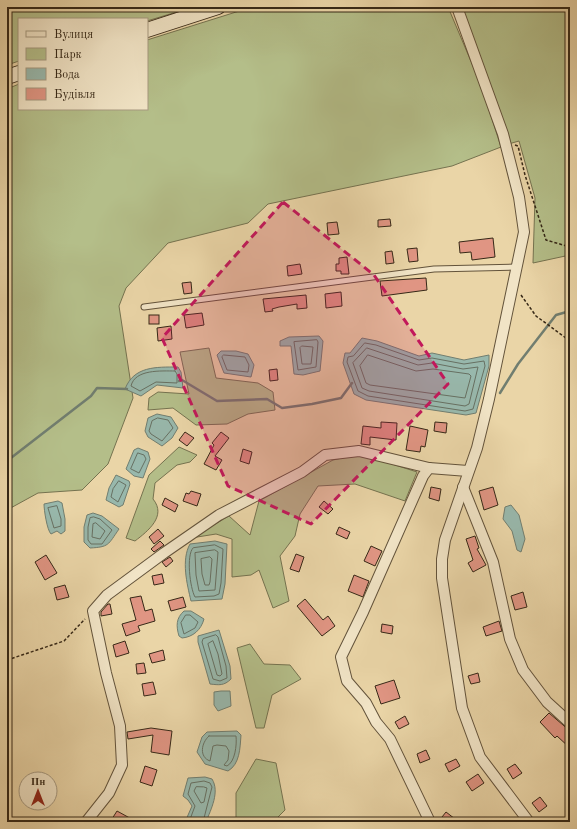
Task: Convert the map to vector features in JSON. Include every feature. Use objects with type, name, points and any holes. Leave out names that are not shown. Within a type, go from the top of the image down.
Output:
[{"type":"street","points":[[148,30],[218,7]]},
{"type":"street","points":[[457,7],[479,65],[504,140],[519,197],[524,232],[489,399],[477,448],[445,540],[442,559],[442,578],[462,708],[480,757],[529,822]]},
{"type":"street","points":[[7,77],[18,73]]},
{"type":"street","points":[[86,822],[109,793],[122,765],[120,726],[106,673],[94,611],[107,595],[219,515],[302,472],[325,455],[359,451],[429,468],[468,471]]},
{"type":"street","points":[[429,468],[423,476],[363,612],[341,657],[347,681],[366,703],[376,722],[390,739],[430,822]]},
{"type":"street","points":[[463,487],[493,562],[510,639],[523,670],[547,702],[570,723]]},
{"type":"lane","points":[[144,307],[434,269],[517,267]]},
{"type":"path","points":[[504,140],[518,146],[525,175],[546,240],[570,247]]},
{"type":"path","points":[[514,284],[536,316],[570,341]]},
{"type":"path","points":[[7,660],[64,641],[94,611]]},
{"type":"highlighted area","points":[[283,202],[374,275],[448,384],[311,524],[228,486],[162,338]]},
{"type":"green space","points":[[7,7],[193,7],[148,21],[148,18],[18,18],[18,61],[7,65]]},
{"type":"green space","points":[[252,7],[448,7],[481,85],[501,147],[452,166],[268,204],[248,223],[168,243],[126,288],[119,306],[133,398],[108,464],[82,490],[38,493],[7,510],[7,89],[18,84],[18,110],[148,110],[148,40]]},
{"type":"green space","points":[[462,7],[570,7],[570,255],[533,263],[535,198],[519,141],[505,145]]},
{"type":"green space","points":[[209,348],[216,378],[258,383],[273,392],[275,410],[248,414],[227,424],[196,425],[173,408],[148,410],[149,398],[158,392],[189,394],[180,352]]},
{"type":"green space","points":[[179,447],[197,455],[190,462],[177,465],[155,483],[153,499],[157,505],[158,511],[154,523],[135,541],[126,538],[149,475]]},
{"type":"green space","points":[[361,454],[417,472],[405,501],[355,484],[318,486],[300,514],[295,536],[280,556],[289,601],[273,608],[259,570],[251,575],[232,577],[232,539],[216,534],[191,538],[229,516],[250,535],[259,501],[333,460]]},
{"type":"green space","points":[[250,644],[264,664],[290,665],[301,679],[272,695],[264,728],[256,728],[237,648]]},
{"type":"green space","points":[[256,759],[276,763],[285,810],[273,822],[236,822],[236,793]]},
{"type":"water","points":[[319,336],[323,341],[320,371],[303,375],[294,374],[291,346],[280,346],[280,341],[289,337]]},
{"type":"water","points":[[362,338],[377,341],[419,356],[432,353],[464,360],[489,355],[489,366],[476,413],[466,415],[366,400],[354,394],[343,363],[345,353],[350,353]]},
{"type":"water","points":[[221,351],[236,351],[248,354],[254,365],[251,377],[224,373],[217,355]]},
{"type":"water","points":[[178,367],[181,372],[183,388],[157,385],[141,396],[125,389],[129,381],[134,376],[147,369]]},
{"type":"water","points":[[157,414],[171,417],[178,428],[172,438],[162,446],[148,437],[145,431],[148,418]]},
{"type":"water","points":[[138,448],[148,452],[150,459],[143,478],[134,476],[126,469],[134,450]]},
{"type":"water","points":[[116,475],[129,481],[130,484],[123,505],[119,507],[106,500],[109,488]]},
{"type":"water","points":[[58,501],[62,503],[65,519],[65,531],[61,534],[57,531],[51,534],[47,524],[44,504]]},
{"type":"water","points":[[511,505],[519,515],[525,539],[521,552],[517,550],[512,531],[503,519],[505,507]]},
{"type":"water","points":[[93,513],[102,516],[119,529],[105,546],[90,548],[84,542],[84,527],[87,515]]},
{"type":"water","points":[[215,541],[227,544],[225,584],[222,599],[191,601],[185,565],[187,550],[190,544]]},
{"type":"water","points":[[184,611],[191,611],[204,619],[196,632],[190,636],[182,638],[179,636],[177,622],[179,616]]},
{"type":"water","points":[[219,630],[230,666],[231,679],[226,683],[216,685],[210,684],[198,642],[198,636]]},
{"type":"water","points":[[230,691],[231,706],[218,711],[214,705],[214,692]]},
{"type":"water","points":[[237,731],[241,735],[240,750],[237,760],[232,768],[228,771],[205,764],[197,752],[202,737],[207,732]]},
{"type":"water","points":[[205,777],[212,779],[215,789],[214,800],[206,822],[185,822],[192,806],[183,796],[188,778]]},
{"type":"building","points":[[390,219],[391,226],[378,227],[378,220]]},
{"type":"building","points":[[337,222],[339,234],[328,235],[327,223]]},
{"type":"building","points":[[493,238],[495,257],[472,260],[471,252],[460,253],[459,242]]},
{"type":"building","points":[[417,248],[418,261],[409,262],[407,249]]},
{"type":"building","points":[[392,251],[394,263],[386,264],[385,252]]},
{"type":"building","points":[[347,257],[349,274],[341,274],[341,271],[336,271],[336,264],[339,264],[339,258]]},
{"type":"building","points":[[300,264],[302,274],[288,276],[287,266]]},
{"type":"building","points":[[426,278],[427,290],[382,296],[380,281]]},
{"type":"building","points":[[191,282],[192,293],[184,294],[182,283]]},
{"type":"building","points":[[341,292],[342,306],[326,308],[325,294]]},
{"type":"building","points":[[306,295],[307,308],[297,309],[297,304],[279,307],[272,309],[273,311],[265,312],[263,299]]},
{"type":"building","points":[[202,313],[204,325],[186,328],[184,315]]},
{"type":"building","points":[[149,315],[159,315],[159,324],[149,324]]},
{"type":"building","points":[[171,326],[172,339],[158,341],[157,328]]},
{"type":"building","points":[[277,369],[278,380],[270,381],[269,370]]},
{"type":"building","points":[[381,422],[397,423],[396,440],[370,437],[370,445],[361,444],[363,426],[381,428]]},
{"type":"building","points":[[435,422],[447,423],[446,433],[434,431]]},
{"type":"building","points":[[410,426],[428,430],[425,447],[421,446],[420,452],[406,450]]},
{"type":"building","points":[[185,432],[194,438],[187,446],[179,440]]},
{"type":"building","points":[[221,432],[229,438],[215,456],[222,460],[216,470],[204,464],[214,445],[212,443]]},
{"type":"building","points":[[243,449],[252,452],[249,464],[240,461]]},
{"type":"building","points":[[431,487],[441,489],[439,501],[429,498]]},
{"type":"building","points":[[493,487],[498,505],[484,510],[479,491]]},
{"type":"building","points":[[191,491],[201,494],[197,506],[183,501],[186,493],[189,494]]},
{"type":"building","points":[[165,498],[178,505],[175,512],[162,505]]},
{"type":"building","points":[[324,501],[333,509],[328,514],[319,507]]},
{"type":"building","points":[[339,527],[350,532],[347,539],[336,534]]},
{"type":"building","points":[[158,529],[164,536],[154,544],[149,537]]},
{"type":"building","points":[[475,536],[479,548],[477,549],[486,565],[473,572],[468,563],[473,560],[466,539]]},
{"type":"building","points":[[160,541],[164,545],[154,552],[151,549]]},
{"type":"building","points":[[371,546],[382,551],[375,566],[364,561]]},
{"type":"building","points":[[296,554],[304,557],[299,572],[290,569]]},
{"type":"building","points":[[46,555],[57,573],[45,580],[35,562]]},
{"type":"building","points":[[170,557],[173,561],[166,567],[162,562]]},
{"type":"building","points":[[162,574],[164,583],[154,585],[152,576]]},
{"type":"building","points":[[354,575],[369,581],[363,597],[348,591]]},
{"type":"building","points":[[65,585],[69,597],[57,600],[54,588]]},
{"type":"building","points":[[523,592],[527,607],[515,610],[511,596]]},
{"type":"building","points":[[141,596],[145,611],[152,609],[155,621],[138,626],[140,631],[126,636],[122,624],[136,620],[130,598]]},
{"type":"building","points":[[183,597],[186,607],[171,611],[168,601]]},
{"type":"building","points":[[305,599],[323,620],[328,616],[335,626],[322,636],[297,606]]},
{"type":"building","points":[[108,604],[110,604],[112,614],[101,616],[101,612]]},
{"type":"building","points":[[499,621],[502,631],[486,636],[483,627]]},
{"type":"building","points":[[382,624],[393,626],[392,634],[381,632]]},
{"type":"building","points":[[125,641],[129,653],[116,657],[113,645]]},
{"type":"building","points":[[163,650],[165,660],[152,663],[149,654]]},
{"type":"building","points":[[144,663],[146,673],[137,674],[136,664]]},
{"type":"building","points":[[478,673],[480,682],[471,684],[468,676]]},
{"type":"building","points":[[394,680],[400,698],[381,704],[375,686]]},
{"type":"building","points":[[153,682],[156,694],[144,696],[142,684]]},
{"type":"building","points":[[549,713],[570,731],[570,748],[557,736],[555,738],[540,722]]},
{"type":"building","points":[[405,716],[409,724],[399,729],[395,722]]},
{"type":"building","points":[[151,728],[172,731],[169,755],[151,752],[153,735],[128,739],[127,732]]},
{"type":"building","points":[[426,750],[430,759],[420,763],[417,754]]},
{"type":"building","points":[[456,759],[460,766],[449,772],[445,764]]},
{"type":"building","points":[[515,764],[522,773],[513,779],[507,769]]},
{"type":"building","points":[[145,766],[157,770],[152,786],[140,782]]},
{"type":"building","points":[[478,774],[484,783],[472,791],[466,782]]},
{"type":"building","points":[[540,797],[547,806],[539,812],[532,803]]},
{"type":"building","points":[[117,811],[137,822],[110,822]]},
{"type":"building","points":[[446,812],[459,822],[438,822]]},
{"type":"waterway","points":[[500,393],[518,364],[556,315],[570,311]]},
{"type":"waterway","points":[[179,381],[182,380],[217,401],[267,399],[282,408],[341,398],[352,383]]},
{"type":"waterway","points":[[7,461],[91,396],[97,388],[127,389]]}]
